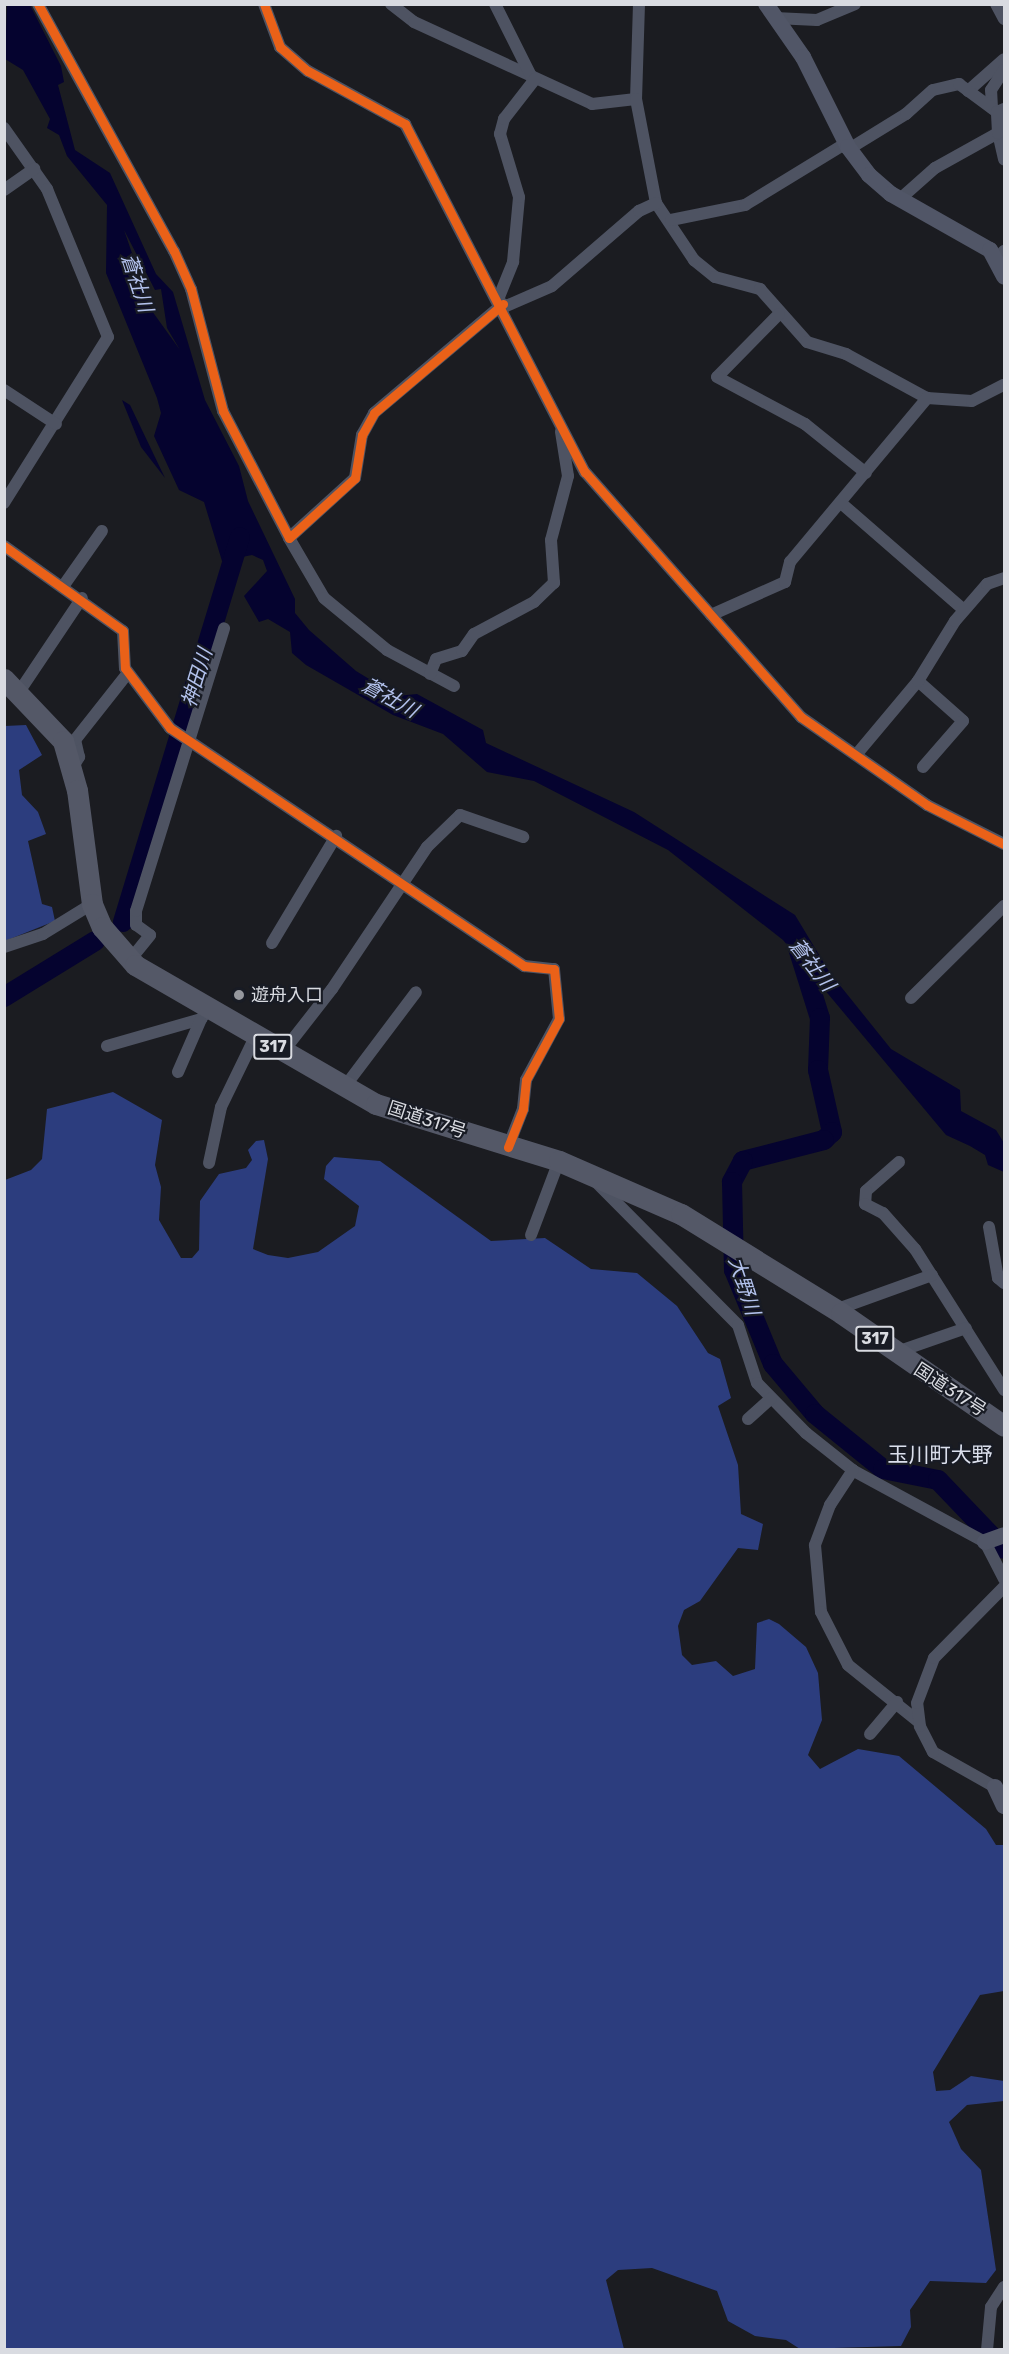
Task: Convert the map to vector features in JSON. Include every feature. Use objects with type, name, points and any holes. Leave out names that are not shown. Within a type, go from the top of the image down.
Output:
[{"type":"highway","name":"国道317号","points":[[12,685],[63,741],[73,768],[92,904],[102,927],[130,960],[204,1015],[255,1037],[343,1089],[508,1147],[586,1171],[720,1236],[835,1310],[893,1353],[1005,1426]]},
{"type":"street","points":[[38,4],[174,251],[191,289],[223,411],[324,598],[387,650],[454,686]]},
{"type":"street","points":[[264,4],[280,47],[308,72],[405,124],[502,303],[561,431],[585,472],[711,615],[801,717],[927,805],[1005,844]]},
{"type":"street","points":[[391,4],[414,22],[533,79],[592,104],[636,99]]},
{"type":"street","points":[[495,4],[533,79]]},
{"type":"street","points":[[639,4],[636,99],[656,203],[671,220],[693,260],[715,277],[760,289],[779,314],[807,342],[846,354],[927,398],[972,401],[1005,385]]},
{"type":"street","points":[[771,11],[817,20],[855,4]]},
{"type":"street","points":[[996,4],[1005,19]]},
{"type":"street","points":[[771,11],[803,57],[847,146],[869,175],[900,199],[967,234],[1000,255],[1005,276]]},
{"type":"street","points":[[968,92],[1005,59]]},
{"type":"street","points":[[1005,70],[991,90],[998,110],[998,134],[1005,159]]},
{"type":"street","points":[[502,303],[513,262],[519,186],[503,158],[500,135],[504,119],[533,79]]},
{"type":"street","points":[[671,220],[746,205],[906,114],[933,90],[959,84],[998,110]]},
{"type":"street","points":[[4,128],[47,189],[108,337],[56,424],[4,503]]},
{"type":"street","points":[[900,199],[935,168],[998,134]]},
{"type":"street","points":[[4,190],[34,169]]},
{"type":"street","points":[[290,538],[355,478],[362,435],[374,413],[502,303],[552,286],[639,211],[656,203]]},
{"type":"street","points":[[779,314],[717,377],[805,424],[866,473]]},
{"type":"street","points":[[4,390],[56,424]]},
{"type":"street","points":[[711,615],[785,582],[790,562],[927,398]]},
{"type":"street","points":[[430,674],[436,658],[462,651],[474,634],[534,602],[554,583],[551,540],[568,476],[561,431]]},
{"type":"street","points":[[841,503],[964,610]]},
{"type":"street","points":[[64,585],[102,531]]},
{"type":"street","points":[[4,546],[82,597],[123,631],[128,673],[170,728],[336,836],[524,966],[554,969],[559,1019],[526,1080],[523,1109],[508,1147]]},
{"type":"street","points":[[856,755],[918,681],[964,610],[987,584],[1005,578]]},
{"type":"street","points":[[12,685],[82,597]]},
{"type":"street","points":[[130,960],[150,935],[136,925],[136,911],[224,628]]},
{"type":"street","points":[[73,768],[79,757],[75,740],[128,673]]},
{"type":"street","points":[[918,681],[963,721],[923,767]]},
{"type":"street","points":[[282,1053],[332,989],[402,881],[427,847],[466,813],[503,833],[523,837]]},
{"type":"street","points":[[272,943],[336,836]]},
{"type":"street","points":[[4,947],[43,934],[92,904]]},
{"type":"street","points":[[911,998],[1005,906]]},
{"type":"street","points":[[343,1089],[416,992]]},
{"type":"street","points":[[107,1046],[204,1015]]},
{"type":"street","points":[[178,1072],[204,1015]]},
{"type":"street","points":[[209,1163],[221,1107],[255,1037]]},
{"type":"street","points":[[531,1235],[559,1161]]},
{"type":"street","points":[[899,1162],[862,1196],[893,1222],[932,1275],[1005,1390]]},
{"type":"street","points":[[586,1171],[675,1267],[738,1325],[757,1383],[771,1398],[853,1470],[985,1542],[1005,1579]]},
{"type":"street","points":[[989,1227],[998,1278],[1005,1283]]},
{"type":"street","points":[[835,1310],[932,1275]]},
{"type":"street","points":[[893,1353],[966,1328]]},
{"type":"street","points":[[748,1419],[771,1398]]},
{"type":"street","points":[[853,1470],[830,1505],[815,1545],[822,1612],[833,1644],[848,1665],[897,1702],[919,1722]]},
{"type":"street","points":[[985,1542],[1005,1535]]},
{"type":"street","points":[[1005,1587],[934,1658],[917,1703],[919,1722],[933,1752],[995,1787],[1005,1806]]},
{"type":"street","points":[[870,1734],[897,1702]]},
{"type":"street","points":[[987,2349],[991,2307],[1005,2287]]},
{"type":"shaded area","points":[[26,725],[42,755],[19,770],[22,795],[38,812],[46,834],[28,841],[42,904],[52,907],[55,921],[5,941],[5,726]]},
{"type":"shaded area","points":[[113,1092],[162,1120],[155,1165],[161,1187],[159,1220],[181,1258],[192,1258],[199,1250],[200,1201],[219,1174],[246,1168],[252,1160],[248,1150],[256,1141],[264,1140],[268,1159],[253,1249],[268,1255],[288,1258],[318,1252],[355,1226],[359,1206],[324,1179],[326,1166],[334,1157],[380,1161],[491,1241],[545,1238],[591,1269],[637,1273],[677,1306],[708,1353],[720,1359],[731,1398],[718,1406],[738,1465],[741,1514],[763,1524],[758,1550],[738,1548],[700,1601],[684,1610],[678,1626],[682,1655],[692,1665],[716,1661],[733,1676],[755,1669],[757,1623],[769,1619],[779,1624],[806,1647],[818,1673],[822,1720],[808,1755],[820,1769],[858,1749],[899,1756],[986,1829],[996,1845],[1004,1845],[1004,1991],[980,1995],[933,2072],[936,2091],[950,2090],[971,2076],[1004,2081],[1004,2101],[967,2105],[949,2122],[961,2149],[981,2170],[996,2270],[986,2283],[930,2281],[910,2310],[911,2327],[901,2346],[800,2349],[786,2340],[755,2336],[728,2321],[717,2291],[652,2268],[618,2270],[606,2280],[624,2349],[5,2350],[5,1180],[31,1170],[42,1159],[47,1109]]},
{"type":"water","name":"蒼社川","points":[[7,5],[30,5],[61,66],[64,82],[58,85],[75,150],[110,173],[156,274],[173,292],[205,400],[239,466],[248,501],[295,599],[295,613],[309,630],[356,671],[397,696],[417,694],[483,730],[486,743],[634,812],[795,915],[830,973],[891,1049],[960,1090],[961,1111],[996,1130],[1004,1143],[1004,1172],[988,1165],[985,1155],[946,1135],[783,940],[668,850],[534,781],[487,772],[443,734],[393,715],[306,665],[292,653],[290,632],[268,619],[259,622],[244,596],[267,571],[263,560],[252,555],[222,561],[204,502],[179,490],[154,436],[161,413],[157,398],[106,273],[107,205],[67,156],[59,135],[47,128],[50,119],[23,70],[5,59]],"holes":[[[124,230],[155,290],[161,289],[167,328],[180,350],[152,311]]]},
{"type":"water","points":[[122,400],[130,405],[165,478],[141,447]]},
{"type":"waterway","name":"神田川","points":[[123,922],[240,537]]},
{"type":"waterway","name":"神田川","points":[[4,997],[95,941]]},
{"type":"waterway","name":"大野川","points":[[798,948],[820,1018],[818,1070],[832,1132],[824,1140],[743,1161],[732,1182],[734,1270],[773,1364],[815,1414],[883,1469],[938,1480],[1004,1549]]},
{"type":"cycle path","points":[[38,4],[174,251],[191,289],[223,411],[289,538],[355,478],[362,435],[374,413],[503,304]]},
{"type":"cycle path","points":[[264,4],[280,47],[308,71],[405,124],[585,472],[801,717],[927,805],[1004,844]]},
{"type":"cycle path","points":[[4,546],[123,631],[125,668],[170,728],[524,966],[554,969],[559,1019],[526,1080],[523,1109],[508,1147]]},
{"type":"place","name":"遊舟入口","points":[[239,995]]},
{"type":"district","name":"玉川町大野","points":[[940,1455]]}]
